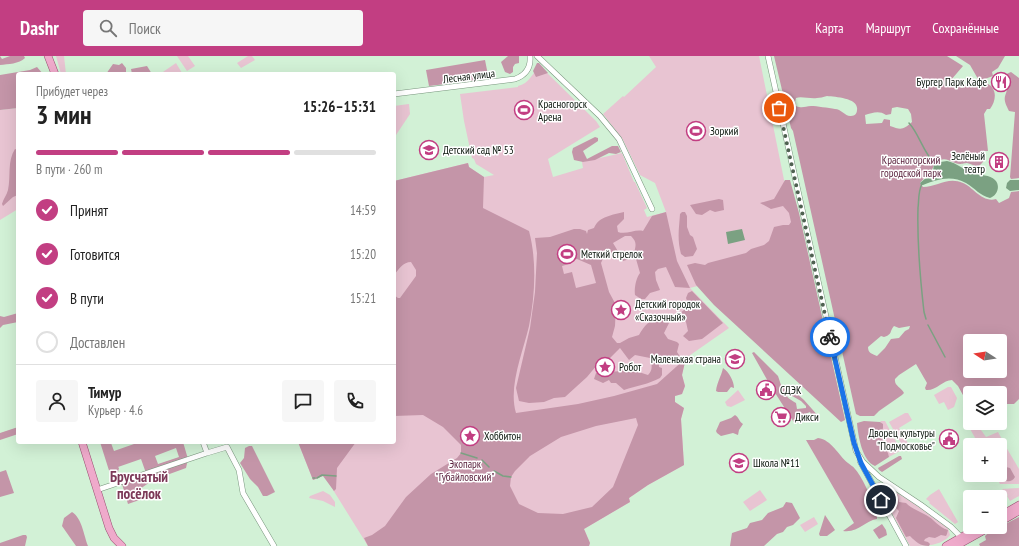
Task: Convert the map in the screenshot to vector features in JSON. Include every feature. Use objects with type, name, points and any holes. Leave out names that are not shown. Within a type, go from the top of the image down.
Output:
[{"type":"main road","points":[[48,56],[54,72]]},
{"type":"main road","points":[[83,444],[112,534],[117,544]]},
{"type":"main road","points":[[1007,512],[1019,505]]},
{"type":"main road","points":[[1007,518],[1019,511]]},
{"type":"main road","points":[[956,546],[970,534]]},
{"type":"main road","points":[[946,546],[974,534]]},
{"type":"street","name":"Лесная улица","points":[[396,94],[515,79],[522,76],[527,71],[530,65],[530,56]]},
{"type":"street","points":[[537,56],[586,102],[619,138],[652,209]]},
{"type":"street","points":[[768,56],[856,451],[906,546]]},
{"type":"street","points":[[204,444],[207,453]]},
{"type":"street","points":[[97,490],[227,447],[239,470],[243,493],[274,546]]},
{"type":"street","points":[[856,451],[863,462],[882,480],[921,505],[963,539]]},
{"type":"street","points":[[874,487],[875,482],[882,480]]},
{"type":"green space","points":[[0,56],[2,59],[10,56],[24,56],[25,58],[17,63],[0,65]]},
{"type":"green space","points":[[56,56],[64,56],[66,72],[60,72]]},
{"type":"green space","points":[[177,56],[188,56],[195,66],[187,71]]},
{"type":"green space","points":[[248,56],[252,56],[255,60],[241,68],[237,63]]},
{"type":"green space","points":[[508,56],[519,56],[519,63],[515,64],[513,67],[513,72],[510,74],[505,72],[501,62]]},
{"type":"green space","points":[[649,56],[759,56],[800,259],[690,288],[729,328],[686,358],[682,375],[685,386],[682,394],[675,396],[675,402],[684,408],[681,419],[684,465],[648,485],[629,498],[630,502],[584,529],[590,543],[589,546],[368,546],[325,477],[323,476],[313,480],[299,444],[396,444],[396,181],[468,163],[469,167],[484,177],[494,175],[476,164],[472,158],[460,94],[518,87],[525,83],[540,66],[596,121],[600,127],[548,159],[553,177],[583,168],[582,162],[622,153],[647,208],[644,210],[647,217],[666,212],[655,183],[640,175],[623,140],[603,114],[623,96],[624,97],[656,67]]},
{"type":"green space","name":"Красногорский городской парк","points":[[774,56],[947,56],[963,66],[951,80],[962,88],[968,84],[970,80],[985,82],[992,87],[995,94],[994,102],[990,109],[987,109],[984,114],[988,151],[984,151],[983,155],[985,159],[982,163],[976,166],[967,163],[955,163],[943,159],[935,163],[931,171],[920,183],[923,187],[928,187],[947,181],[958,181],[967,185],[982,197],[991,200],[996,199],[999,203],[1009,198],[1011,192],[1019,191],[1019,399],[1014,404],[1007,404],[1007,386],[963,386],[963,395],[958,386],[952,380],[949,380],[933,389],[926,390],[925,388],[927,383],[916,364],[895,379],[897,385],[904,393],[902,395],[874,416],[860,416],[856,414],[793,131],[791,128]],"holes":[[[827,96],[851,101],[857,106],[856,113],[849,116],[837,109],[813,106],[796,106],[796,98],[819,98]],[[897,107],[908,109],[911,114],[912,122],[906,127],[899,129],[890,126],[890,120],[884,119],[882,123],[866,124],[865,115],[876,112],[886,115],[891,114],[892,108]],[[894,326],[899,328],[910,326],[909,329],[899,338],[891,339],[877,356],[871,353],[868,347],[881,336],[884,337],[889,335]]]},
{"type":"green space","points":[[956,56],[1005,56],[998,68],[992,72],[993,76],[982,80],[978,79],[970,65]]},
{"type":"green space","points":[[485,60],[488,75],[486,79],[429,86],[426,70]]},
{"type":"green space","points":[[122,63],[126,68],[126,72],[107,72],[113,64],[119,65]]},
{"type":"green space","points":[[176,63],[181,72],[163,72]]},
{"type":"green space","points":[[537,63],[539,63],[548,73],[536,77],[533,71]]},
{"type":"green space","points":[[147,66],[151,72],[132,72],[131,69]]},
{"type":"green space","points":[[37,67],[41,72],[18,72]]},
{"type":"green space","points":[[16,72],[16,108],[0,110],[0,75]]},
{"type":"green space","points":[[1011,72],[1019,78],[1019,178],[1011,179],[1015,112],[1009,111],[1005,103],[1008,86],[1001,81],[1001,79],[1002,76]]},
{"type":"green space","points":[[409,104],[410,114],[396,135],[396,106]]},
{"type":"green space","points":[[16,108],[16,210],[0,220],[0,110]]},
{"type":"green space","points":[[595,137],[598,138],[598,141],[583,151],[587,159],[612,146],[618,146],[621,152],[616,154],[609,153],[595,160],[583,162],[574,160],[572,152],[573,148]]},
{"type":"green space","points":[[16,149],[16,196],[3,206],[2,204],[7,194],[9,185],[10,164]]},
{"type":"green space","name":"Экопарк \"Губайловский\"","points":[[468,163],[469,167],[484,177],[483,208],[529,231],[532,242],[534,266],[533,303],[529,326],[515,381],[514,403],[516,413],[578,404],[657,384],[686,358],[682,375],[685,386],[682,394],[675,396],[675,402],[684,408],[681,419],[684,465],[648,485],[629,498],[630,502],[584,529],[590,543],[589,546],[368,546],[364,538],[372,535],[385,526],[406,497],[431,474],[457,458],[461,453],[461,445],[443,427],[423,415],[396,416],[396,296],[400,298],[416,276],[416,270],[411,262],[401,266],[396,272],[396,181]],"holes":[[[636,418],[638,425],[613,487],[592,507],[563,514],[538,513],[519,504],[510,486],[511,477],[530,456],[561,437],[596,426]]]},
{"type":"green space","points":[[785,180],[790,180],[799,213],[844,415],[845,420],[841,422],[714,305],[696,285],[687,265],[695,263],[705,265],[746,253],[751,249],[764,245],[769,241],[774,227],[789,225],[791,222],[789,213],[783,206],[771,209],[760,203],[774,199]]},
{"type":"green space","points":[[719,199],[723,200],[724,210],[715,212],[710,210],[702,215],[696,214],[690,205]]},
{"type":"green space","name":"Детский городок «Сказочный»","points":[[624,212],[624,219],[617,226],[618,232],[621,233],[643,231],[652,216],[666,212],[677,261],[690,288],[675,287],[666,267],[658,269],[655,272],[660,290],[650,293],[645,299],[641,299],[635,295],[637,278],[640,273],[636,259],[633,258],[623,261],[607,250],[601,263],[609,292],[616,305],[615,326],[612,337],[617,343],[620,343],[639,335],[650,321],[667,316],[669,323],[664,333],[668,339],[679,344],[677,352],[681,358],[678,360],[661,360],[659,367],[662,368],[662,375],[660,378],[624,390],[616,383],[611,383],[609,380],[603,383],[594,379],[596,373],[628,371],[648,375],[651,371],[652,365],[650,358],[635,355],[629,360],[620,348],[606,364],[597,365],[587,377],[565,397],[554,398],[544,402],[529,403],[519,401],[516,388],[530,328],[535,292],[537,253],[535,238],[550,237],[574,229],[586,231],[587,234],[588,230],[594,228],[603,218]],"holes":[[[625,236],[631,236],[636,244],[634,253],[619,253],[613,243]],[[577,259],[591,265],[596,283],[576,288],[572,272],[564,274],[562,266],[569,264],[569,261]]]},
{"type":"green space","points":[[685,212],[687,216],[687,227],[690,235],[693,237],[697,249],[693,256],[685,257],[681,254],[679,234],[680,214]]},
{"type":"green space","points":[[692,291],[723,323],[702,339],[689,341],[683,336],[688,331],[686,322],[680,317],[679,314],[689,306],[686,298],[688,293]]},
{"type":"green space","points":[[16,314],[16,322],[3,325],[0,328],[0,316],[4,317]]},
{"type":"green space","points":[[754,352],[778,376],[781,385],[789,387],[804,400],[820,418],[813,418],[810,412],[796,418],[796,424],[770,385],[752,353]],"holes":[[[785,388],[787,389],[787,393],[801,401],[806,408],[797,409],[796,403],[785,393]]]},
{"type":"green space","points":[[723,368],[731,377],[734,388],[731,387],[727,392],[718,392],[716,391]]},
{"type":"green space","points":[[948,387],[951,387],[957,398],[954,407],[948,410],[944,402],[939,404],[934,395]]},
{"type":"green space","points":[[738,390],[745,400],[731,407],[727,406],[725,402]]},
{"type":"green space","points":[[905,413],[908,413],[912,420],[899,428],[909,445],[902,445],[889,422]]},
{"type":"green space","points":[[735,415],[743,424],[738,435],[733,433],[721,436],[717,433],[716,431],[720,422]]},
{"type":"green space","points":[[864,421],[880,422],[883,424],[880,437],[886,443],[885,449],[889,457],[875,466],[867,459],[860,441],[857,423]]},
{"type":"green space","points":[[881,421],[885,421],[900,449],[900,451],[889,457],[880,437],[882,433]]},
{"type":"green space","points":[[16,428],[16,435],[0,440],[0,433]]},
{"type":"green space","points":[[971,430],[981,430],[986,437],[998,432],[1001,438],[975,438]]},
{"type":"green space","points":[[818,438],[823,439],[831,445],[858,473],[872,501],[877,519],[868,522],[857,529],[843,531],[854,523],[806,440],[814,440]]},
{"type":"green space","points":[[101,444],[111,444],[114,451],[134,444],[184,444],[188,459],[186,468],[153,480],[137,491],[145,498],[128,504],[122,484],[147,476],[141,459],[118,467],[117,476],[112,480]],"holes":[[[176,448],[179,457],[158,464],[155,456]]]},
{"type":"green space","points":[[299,444],[355,444],[337,468],[336,489],[334,491],[323,476],[313,480]]},
{"type":"green space","points":[[252,446],[275,492],[267,496],[263,496],[240,463],[244,458],[245,448]]},
{"type":"green space","points":[[1007,449],[1019,469],[1019,484],[1000,484],[999,482],[1007,482]]},
{"type":"green space","points":[[901,456],[902,459],[882,472],[879,470],[878,468]]},
{"type":"green space","points":[[1007,467],[1010,468],[1015,477],[1007,481]]},
{"type":"green space","points":[[6,470],[14,493],[0,497],[0,472]]},
{"type":"green space","points":[[879,482],[917,505],[948,528],[950,535],[947,539],[938,543],[910,546],[876,485]]},
{"type":"green space","points":[[881,485],[890,492],[897,494],[899,502],[906,503],[929,517],[941,527],[948,530],[946,536],[941,535],[935,538],[929,537],[925,539],[924,541],[930,544],[929,546],[918,543],[910,536],[906,537],[896,518],[899,511],[893,505],[889,505],[878,487]]},
{"type":"green space","points":[[1019,488],[1019,496],[1010,501],[1007,496],[1007,490],[1002,489]]},
{"type":"green space","points":[[939,489],[958,522],[955,524],[926,499]]},
{"type":"green space","points":[[760,490],[767,500],[750,511],[743,502]]},
{"type":"green space","points":[[323,491],[330,495],[335,502],[335,507],[323,501],[309,498],[310,496]]},
{"type":"green space","points":[[786,502],[792,503],[800,518],[793,525],[777,534],[764,546],[730,546],[732,533],[747,528],[750,523],[762,520],[768,513],[783,507]]},
{"type":"green space","points":[[72,512],[78,518],[88,546],[76,546],[62,526],[64,518]]},
{"type":"green space","points":[[825,515],[835,530],[827,536],[820,536],[819,534]]},
{"type":"green space","points":[[814,517],[818,524],[805,532],[800,525]]},
{"type":"green space","points":[[1019,517],[1019,546],[980,546],[979,544],[986,540],[985,536],[987,534],[1007,534],[1007,523]]},
{"type":"green space","points":[[882,524],[887,535],[879,539],[873,530]]},
{"type":"green space","points":[[26,535],[27,537],[25,546],[0,546],[0,543]]},
{"type":"shaded area","points":[[947,161],[954,163],[970,172],[993,178],[998,185],[995,195],[990,198],[986,197],[966,183],[955,179],[944,179],[921,185],[920,183],[933,172],[934,163]]},
{"type":"shaded area","points":[[1010,180],[1019,180],[1019,190],[1010,191],[1006,188],[1007,183]]},
{"type":"shaded area","points":[[742,229],[745,240],[728,244],[726,232]]},
{"type":"waterway","points":[[909,123],[928,155],[936,165]]},
{"type":"waterway","points":[[922,184],[918,208],[918,234],[921,286],[926,319]]},
{"type":"waterway","points":[[928,325],[945,357]]},
{"type":"waterway","points":[[461,453],[477,458]]},
{"type":"waterway","points":[[482,460],[489,467]]},
{"type":"waterway","points":[[494,471],[503,476],[511,477]]},
{"type":"waterway","points":[[317,478],[322,475],[336,476]]},
{"type":"way so far","points":[[779,108],[830,337]]},
{"type":"place","name":"Бургер Парк Кафе","points":[[1001,82]]},
{"type":"place","name":"Красногорск Арена","points":[[524,110]]},
{"type":"place","name":"Зоркий","points":[[696,131]]},
{"type":"place","name":"Детский сад № 53","points":[[429,150]]},
{"type":"place","name":"Зелёный театр","points":[[999,162]]},
{"type":"place","name":"Меткий стрелок","points":[[567,254]]},
{"type":"place","name":"Детский городок «Сказочный»","points":[[621,310]]},
{"type":"place","name":"Маленькая страна","points":[[735,359]]},
{"type":"place","name":"Робот","points":[[605,367]]},
{"type":"place","name":"СДЭК","points":[[766,390]]},
{"type":"place","name":"Дикси","points":[[781,417]]},
{"type":"place","name":"Хоббитон","points":[[470,436]]},
{"type":"place","name":"Дворец культуры \"Подмосковье\"","points":[[949,439]]},
{"type":"place","name":"Школа №11","points":[[739,463]]},
{"type":"district","name":"Брусчатый посёлок","points":[[139,486]]},
{"type":"route","points":[[830,337],[856,451],[881,500]]}]
